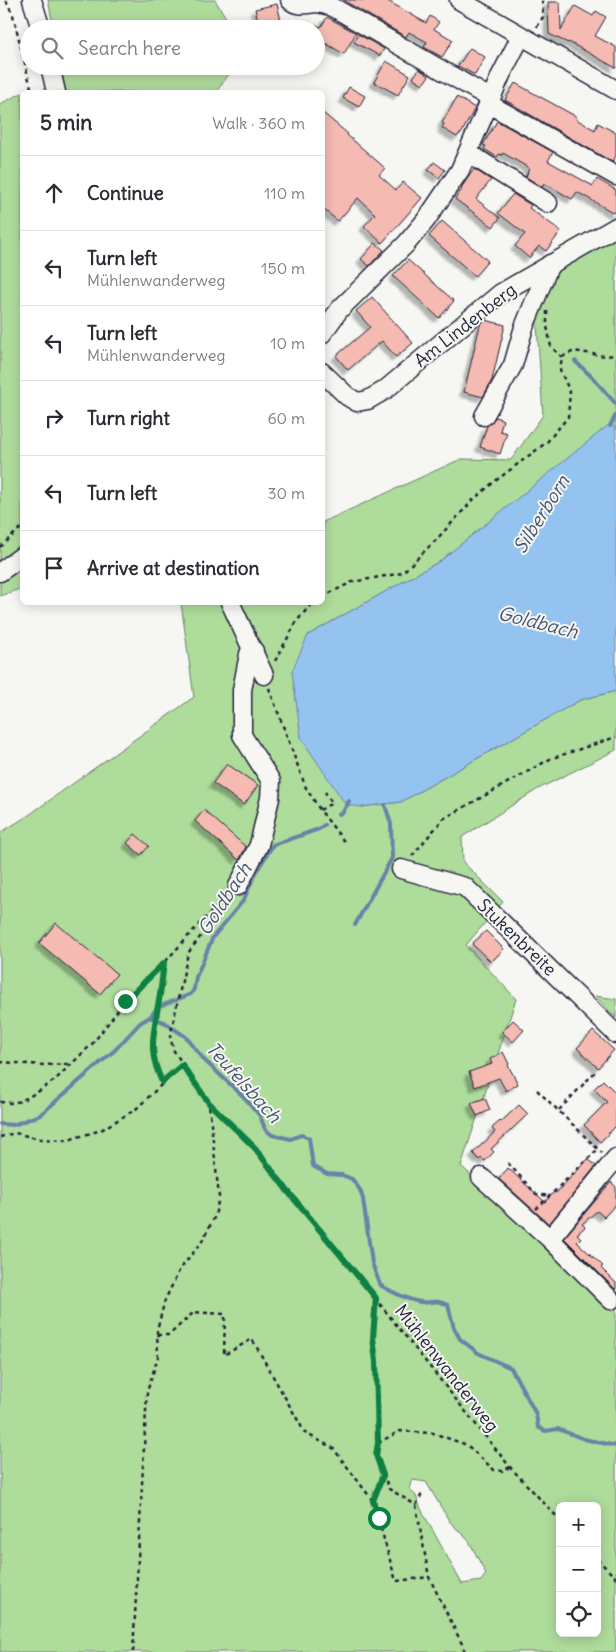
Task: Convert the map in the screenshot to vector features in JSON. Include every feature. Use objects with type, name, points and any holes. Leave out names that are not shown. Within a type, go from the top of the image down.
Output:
[{"type":"street","points":[[32,0],[38,20]]},
{"type":"street","points":[[290,0],[298,5],[327,3],[616,176]]},
{"type":"street","points":[[459,0],[616,90]]},
{"type":"street","points":[[325,330],[339,310],[406,244],[447,190],[460,170],[490,101],[525,38]]},
{"type":"street","points":[[52,75],[56,90]]},
{"type":"street","points":[[468,153],[548,202]]},
{"type":"street","name":"Am Lindenberg","points":[[325,375],[347,396],[357,402],[368,400],[385,390],[501,293],[616,227]]},
{"type":"street","points":[[484,416],[513,365],[524,327],[550,264]]},
{"type":"street","points":[[0,572],[20,557]]},
{"type":"street","points":[[231,605],[264,675]]},
{"type":"street","points":[[238,886],[259,845],[270,798],[271,780],[242,735],[242,690],[249,654],[254,651]]},
{"type":"street","name":"Stukenbreite","points":[[401,869],[465,887],[616,1034]]},
{"type":"street","points":[[550,1239],[614,1160]]},
{"type":"street","points":[[481,1177],[550,1239],[611,1300]]},
{"type":"path","points":[[6,0],[13,15],[20,43]]},
{"type":"path","points":[[525,38],[543,17],[542,0]]},
{"type":"path","points":[[28,75],[32,90]]},
{"type":"path","points":[[547,304],[547,326],[551,347],[562,357]]},
{"type":"path","points":[[562,357],[574,351],[616,355]]},
{"type":"path","points":[[325,596],[352,582],[402,573],[473,500],[547,442],[568,417],[570,392],[560,370],[562,357]]},
{"type":"path","points":[[0,547],[20,529]]},
{"type":"path","points":[[310,605],[297,621],[275,661],[264,675],[306,788],[346,844]]},
{"type":"path","points":[[401,869],[443,819],[550,759],[616,737]]},
{"type":"path","points":[[320,810],[332,802],[325,792]]},
{"type":"path","name":"Mühlenwanderweg","points":[[164,963],[224,899],[188,953],[170,1037],[174,1051],[209,1103],[255,1148],[510,1467],[556,1516]]},
{"type":"path","points":[[0,1102],[12,1103],[21,1101],[56,1079],[93,1043],[125,1001],[164,963]]},
{"type":"path","points":[[162,1082],[155,1067],[152,1052],[164,963]]},
{"type":"path","points":[[0,1062],[44,1065],[70,1064]]},
{"type":"path","points":[[0,1137],[15,1133],[40,1139],[68,1140],[101,1130],[136,1109],[162,1082],[182,1065]]},
{"type":"path","points":[[559,1110],[595,1072]]},
{"type":"path","points":[[537,1090],[598,1149],[614,1160]]},
{"type":"path","points":[[133,1652],[147,1392],[158,1357],[157,1335],[165,1300],[180,1269],[201,1243],[215,1216],[219,1197],[209,1103]]},
{"type":"path","points":[[535,1210],[598,1149]]},
{"type":"path","points":[[508,1163],[536,1194],[550,1196]]},
{"type":"path","points":[[373,1501],[383,1475],[376,1455],[378,1443],[376,1361],[373,1338],[376,1298]]},
{"type":"path","points":[[157,1335],[169,1335],[194,1312],[225,1314],[224,1355],[252,1339],[305,1433],[333,1448],[373,1501],[396,1581],[429,1577]]},
{"type":"path","points":[[378,1443],[400,1431],[433,1433],[468,1445],[494,1470],[502,1472],[510,1467]]},
{"type":"path","points":[[376,1455],[389,1489],[416,1506]]},
{"type":"path","points":[[424,1492],[416,1506],[429,1577],[465,1652]]},
{"type":"path","points":[[601,1562],[616,1578]]},
{"type":"green space","points":[[48,0],[215,0],[227,20],[52,20]]},
{"type":"green space","points":[[62,75],[228,75],[217,90],[66,90]]},
{"type":"green space","points":[[20,94],[20,589],[0,596],[0,104]]},
{"type":"green space","points":[[616,238],[616,430],[611,424],[440,561],[308,635],[361,807],[401,802],[580,700],[616,691],[616,750],[538,789],[462,837],[463,862],[503,902],[466,945],[516,999],[461,1166],[616,1309],[616,1652],[0,1652],[0,833],[29,815],[194,697],[181,605],[325,605],[325,521],[461,459],[511,460],[543,415],[536,309],[538,282]],"holes":[[[413,1480],[426,1482],[450,1522],[469,1541],[486,1574],[481,1581],[462,1584],[421,1509],[416,1496],[409,1488]]]},
{"type":"green space","points":[[595,996],[616,999],[616,1018]]},
{"type":"water","points":[[611,423],[616,430],[616,691],[580,700],[401,802],[361,807],[346,805],[301,738],[292,671],[308,635],[440,561]]},
{"type":"building","points":[[343,0],[386,0],[426,23],[430,16],[439,22],[434,29],[453,40],[442,57],[424,47],[427,42],[409,32],[406,37]]},
{"type":"building","points":[[548,2],[560,2],[561,30],[575,6],[593,16],[596,11],[606,17],[595,36],[616,47],[616,68],[569,42],[549,34]]},
{"type":"building","points":[[277,4],[281,20],[258,20],[255,9]]},
{"type":"building","points":[[327,17],[356,33],[344,54],[325,43],[325,20]]},
{"type":"building","points":[[358,34],[384,49],[380,56],[354,42]]},
{"type":"building","points":[[470,48],[485,57],[475,75],[458,66]]},
{"type":"building","points":[[386,61],[410,75],[398,95],[374,82]]},
{"type":"building","points":[[419,69],[429,76],[423,84],[413,78]]},
{"type":"building","points":[[515,83],[577,117],[576,119],[595,130],[598,123],[616,133],[616,156],[612,162],[505,100]]},
{"type":"building","points":[[349,87],[365,96],[359,107],[343,98]]},
{"type":"building","points":[[457,97],[475,108],[461,134],[457,137],[442,128],[444,124],[442,123]]},
{"type":"building","points":[[325,115],[385,168],[379,175],[396,190],[403,182],[422,198],[382,243],[364,226],[375,214],[358,198],[338,221],[325,210]]},
{"type":"building","points":[[497,121],[553,152],[548,161],[593,186],[597,179],[616,190],[616,214],[577,192],[572,199],[544,183],[542,187],[526,177],[529,168],[503,153],[497,157],[484,149],[486,146],[483,145]]},
{"type":"building","points":[[434,162],[445,170],[439,178],[428,170]]},
{"type":"building","points":[[474,169],[491,180],[476,199],[500,218],[493,227],[455,199]]},
{"type":"building","points":[[513,194],[531,205],[529,208],[561,231],[546,251],[539,246],[529,258],[515,246],[525,234],[498,213]]},
{"type":"building","points":[[442,221],[488,261],[475,276],[429,236]]},
{"type":"building","points":[[375,243],[384,250],[369,266],[361,259]]},
{"type":"building","points":[[408,260],[454,301],[439,318],[393,276]]},
{"type":"building","points":[[372,297],[413,343],[396,357],[382,341],[348,370],[336,356],[370,327],[356,311]]},
{"type":"building","points":[[485,320],[505,325],[492,380],[483,397],[464,392],[480,325]]},
{"type":"building","points":[[496,417],[503,420],[500,431],[507,433],[500,454],[480,447],[487,426]]},
{"type":"building","points":[[227,764],[258,785],[244,805],[213,783]]},
{"type":"building","points":[[204,810],[246,847],[239,860],[195,821]]},
{"type":"building","points":[[135,834],[149,846],[141,855],[127,843]]},
{"type":"building","points":[[56,923],[117,974],[100,994],[39,943]]},
{"type":"building","points":[[486,931],[504,949],[491,962],[472,944]]},
{"type":"building","points":[[513,1020],[524,1030],[513,1042],[502,1032]]},
{"type":"building","points":[[593,1031],[614,1050],[598,1068],[577,1048]]},
{"type":"building","points":[[503,1052],[518,1084],[506,1091],[499,1078],[475,1087],[469,1072],[492,1064],[490,1059]]},
{"type":"building","points":[[603,1080],[616,1093],[616,1126],[600,1142],[584,1125],[607,1102],[594,1089]]},
{"type":"building","points":[[485,1098],[490,1110],[477,1116],[471,1103]]},
{"type":"building","points":[[519,1105],[528,1114],[491,1149],[494,1152],[485,1161],[481,1158],[479,1160],[473,1153],[495,1132],[492,1128]]},
{"type":"building","points":[[588,1159],[596,1166],[549,1224],[499,1179],[508,1168],[545,1202]]},
{"type":"building","points":[[611,1182],[616,1187],[616,1204],[604,1217],[597,1211],[582,1224],[585,1227],[577,1234],[581,1238],[577,1242],[603,1266],[601,1268],[616,1283],[616,1290],[564,1238]]},
{"type":"waterway","points":[[575,361],[616,404]]},
{"type":"waterway","name":"Silberborn","points":[[610,426],[616,415]]},
{"type":"waterway","name":"Goldbach","points":[[339,814],[343,812],[349,801]]},
{"type":"waterway","points":[[355,925],[392,858],[391,824],[385,805]]},
{"type":"waterway","name":"Goldbach","points":[[0,1124],[13,1125],[40,1115],[115,1050],[158,1007],[191,994],[213,937],[243,901],[256,872],[273,845],[319,829],[324,825]]},
{"type":"waterway","name":"Teufelsbach","points":[[150,1017],[164,1022],[186,1037],[204,1060],[244,1097],[260,1116],[265,1129],[272,1135],[291,1139],[301,1135],[309,1138],[313,1166],[327,1174],[342,1175],[352,1179],[360,1190],[363,1199],[372,1263],[380,1285],[416,1301],[439,1302],[448,1305],[454,1328],[460,1339],[478,1353],[511,1368],[536,1414],[538,1427],[545,1431],[558,1429],[584,1439],[616,1446]]},
{"type":"route","points":[[125,1001],[164,963],[153,1030],[152,1052],[155,1067],[162,1082],[182,1065],[209,1103],[255,1148],[286,1189],[376,1298],[373,1338],[376,1361],[378,1443],[376,1455],[383,1475],[373,1501],[379,1518]]}]
